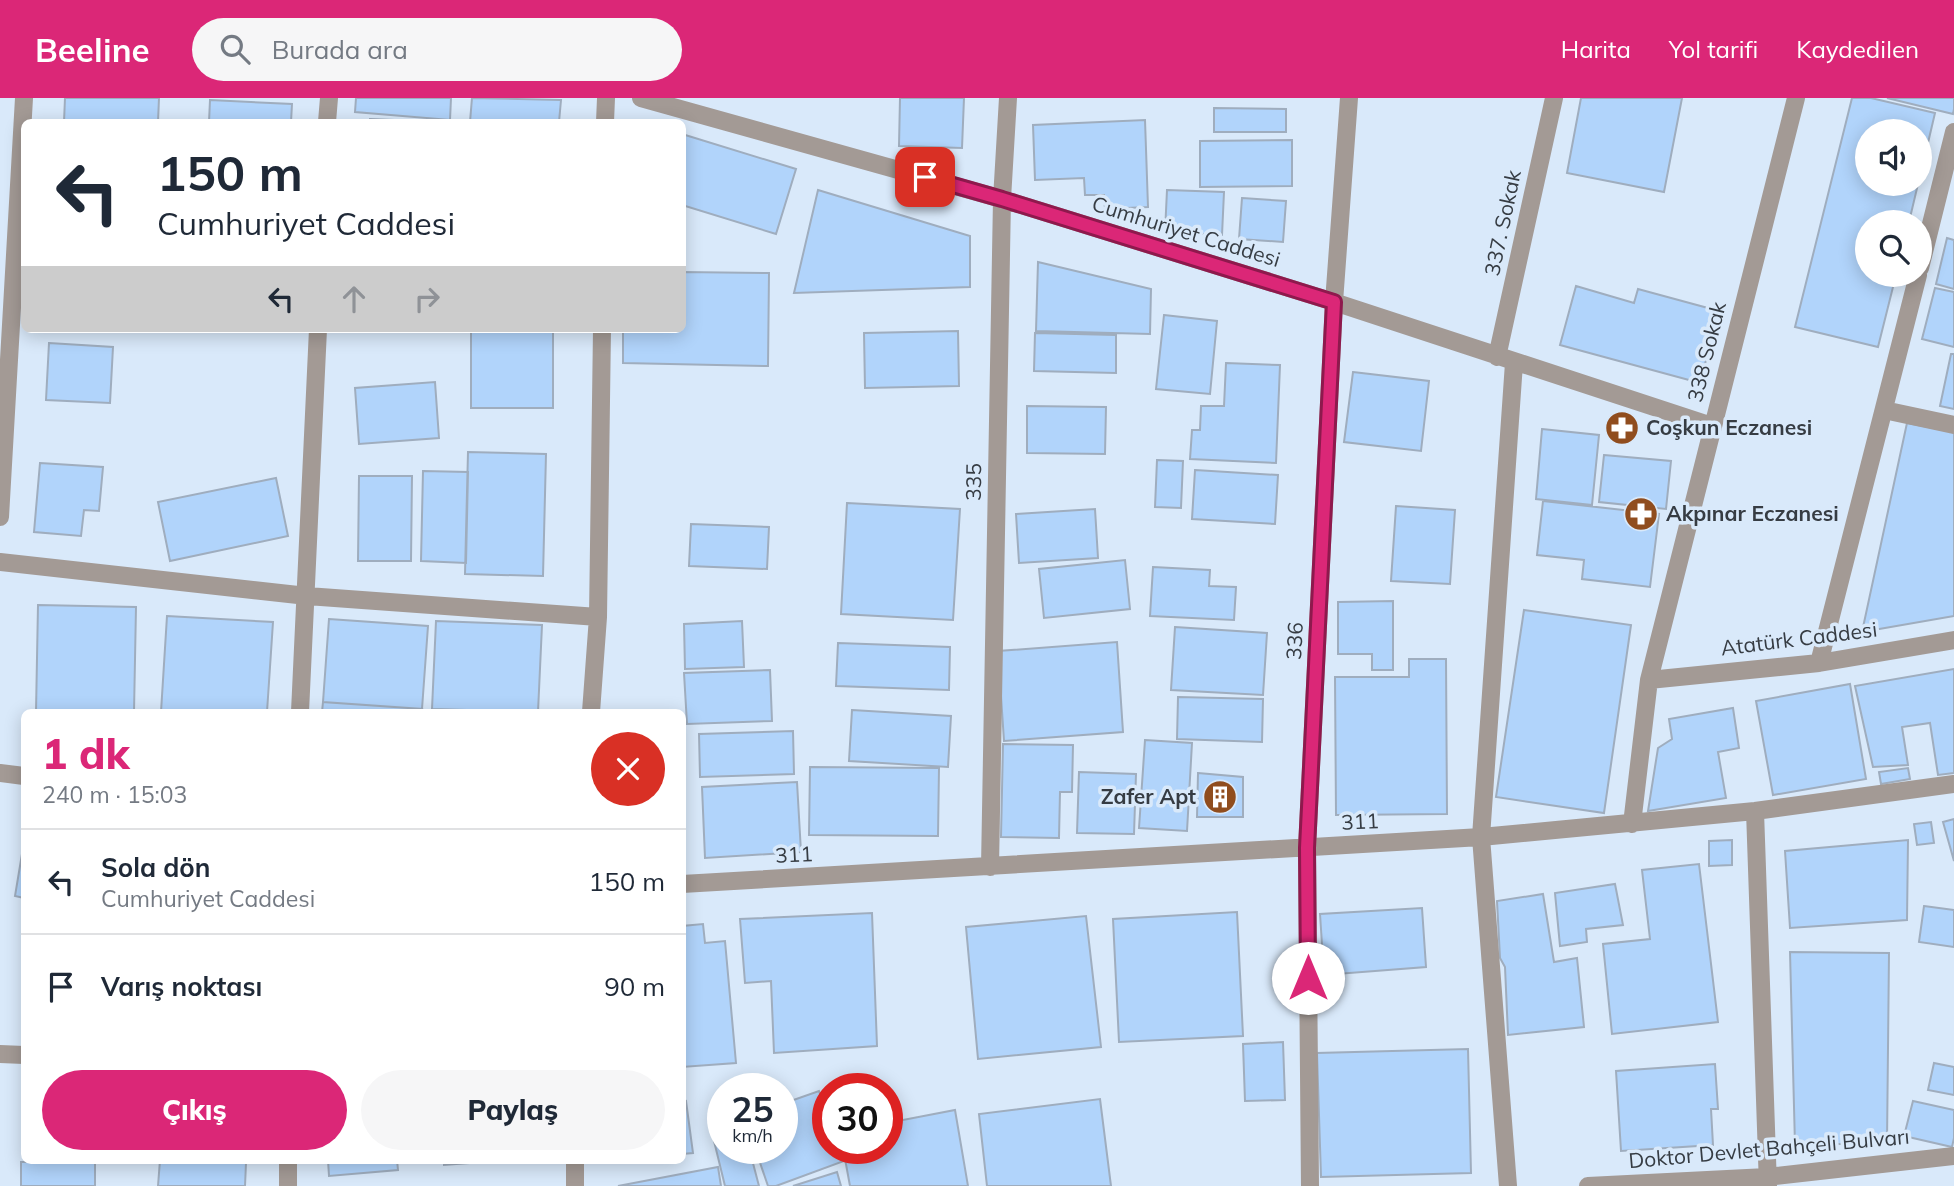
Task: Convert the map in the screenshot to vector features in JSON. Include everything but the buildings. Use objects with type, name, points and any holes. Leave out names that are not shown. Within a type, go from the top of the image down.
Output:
[{"type":"street","points":[[0,517],[8,199],[24,98]]},
{"type":"street","points":[[327,119],[328,98]]},
{"type":"street","points":[[606,98],[606,119]]},
{"type":"street","name":"Cumhuriyet Caddesi","points":[[641,98],[1002,199],[1334,302],[1712,426]]},
{"type":"street","name":"335","points":[[990,867],[1002,199],[1008,98]]},
{"type":"street","name":"336","points":[[1310,1186],[1307,848],[1334,302],[1349,98]]},
{"type":"street","name":"337. Sokak","points":[[1508,1186],[1481,837],[1506,360],[1554,98]]},
{"type":"street","name":"338 Sokak","points":[[1632,824],[1649,680],[1796,98]]},
{"type":"street","points":[[1932,220],[1954,132]]},
{"type":"street","points":[[1819,663],[1915,287]]},
{"type":"street","points":[[300,709],[318,333]]},
{"type":"street","points":[[591,709],[598,617],[602,333]]},
{"type":"street","points":[[1884,410],[1954,425]]},
{"type":"street","points":[[0,562],[307,596],[598,617]]},
{"type":"street","name":"Atatürk Caddesi","points":[[1649,680],[1819,663],[1954,640]]},
{"type":"street","points":[[0,773],[21,776]]},
{"type":"street","name":"311","points":[[686,884],[1481,837],[1755,811],[1954,784]]},
{"type":"street","points":[[1755,811],[1768,1181]]},
{"type":"street","points":[[0,1054],[21,1055]]},
{"type":"street","name":"Doktor Devlet Bahçeli Bulvarı","points":[[1588,1186],[1768,1181],[1954,1156]]},
{"type":"street","points":[[288,1164],[288,1186]]},
{"type":"street","points":[[575,1164],[575,1186]]},
{"type":"place","name":"Coşkun Eczanesi","points":[[1622,428]]},
{"type":"place","name":"Akpınar Eczanesi","points":[[1641,514]]},
{"type":"place","name":"Zafer Apt","points":[[1220,797]]},
{"type":"route","points":[[925,177],[1334,302],[1307,848],[1308,978]]}]
